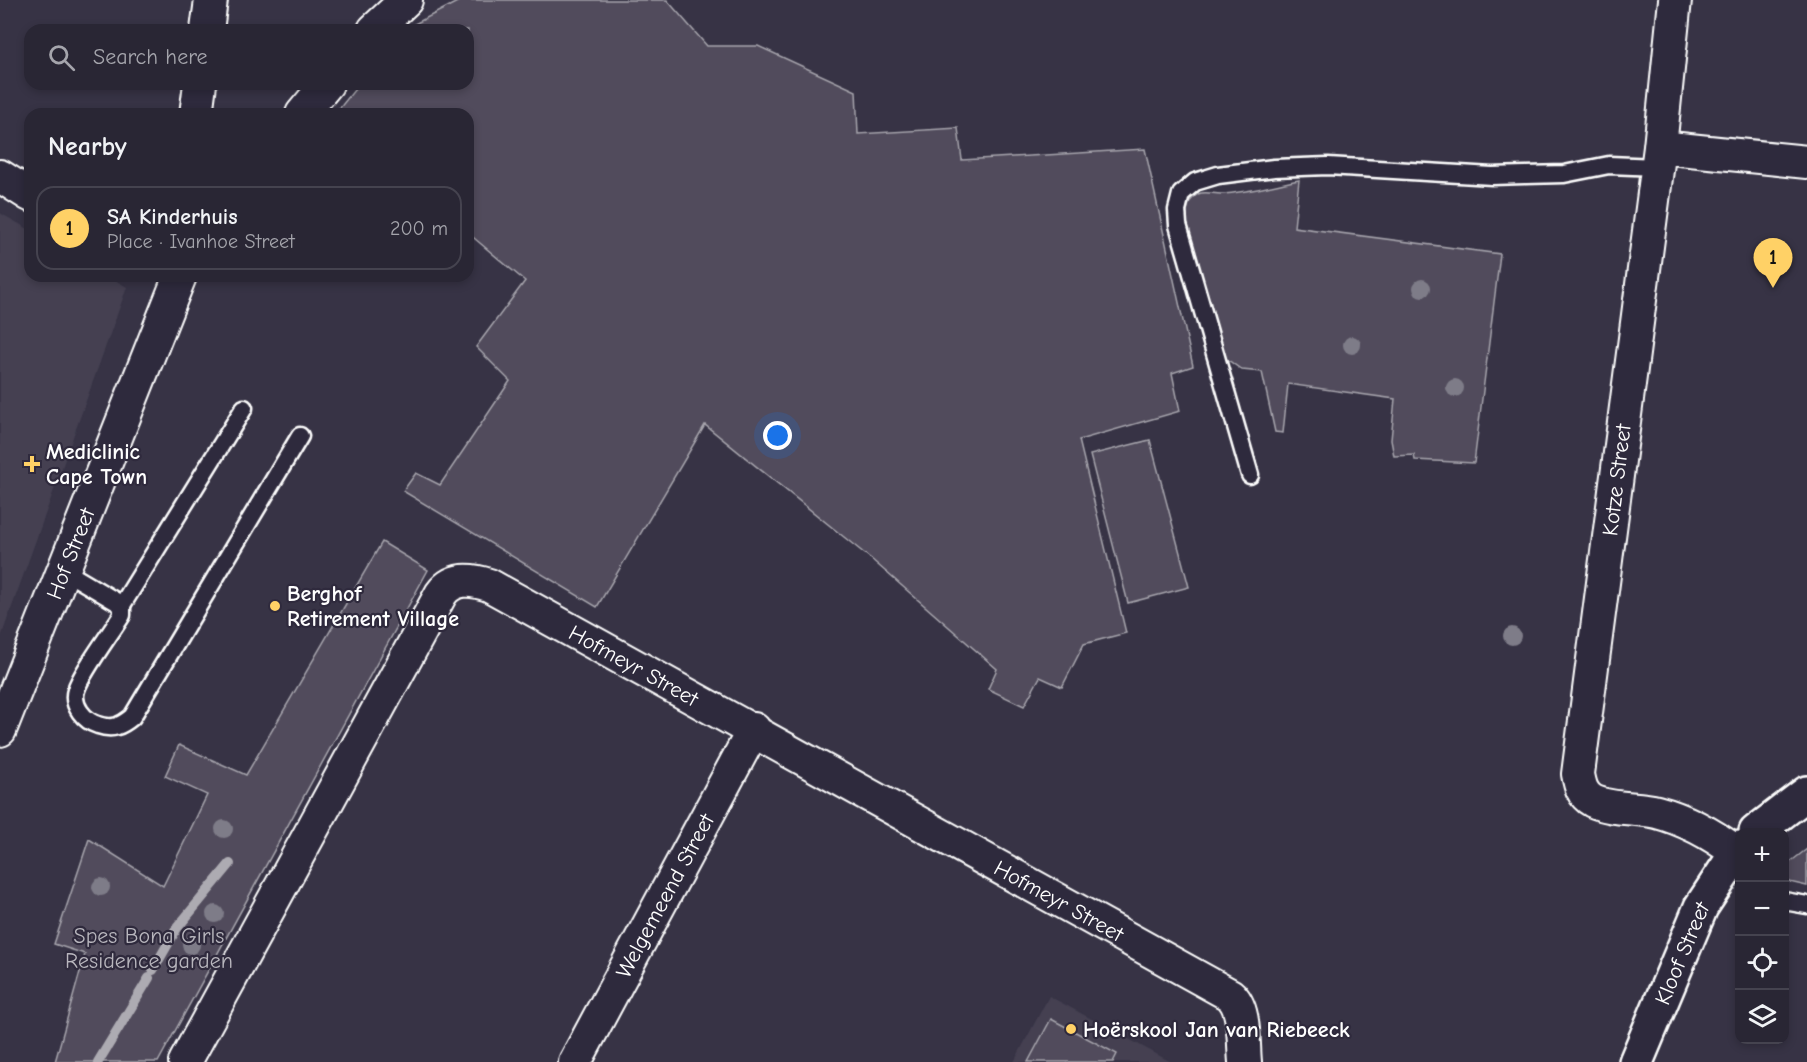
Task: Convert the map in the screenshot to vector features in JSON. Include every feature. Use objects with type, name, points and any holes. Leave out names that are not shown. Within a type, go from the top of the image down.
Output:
[{"type":"street","points":[[208,24],[211,0]]},
{"type":"street","points":[[380,24],[406,0]]},
{"type":"street","name":"Kotze Street","points":[[1675,0],[1658,157],[1578,774],[1581,791],[1592,800],[1657,812],[1682,820],[1709,832],[1735,856]]},
{"type":"street","points":[[198,108],[199,90]]},
{"type":"street","points":[[307,108],[322,90]]},
{"type":"street","points":[[1658,157],[1807,162]]},
{"type":"street","points":[[0,176],[24,191]]},
{"type":"street","name":"Hof Street","points":[[0,730],[172,282]]},
{"type":"street","name":"Hofmeyr Street","points":[[185,1062],[441,594],[452,583],[471,580],[489,585],[754,729],[1230,995],[1236,1000],[1240,1013],[1245,1062]]},
{"type":"street","name":"Welgemeend Street","points":[[579,1061],[754,729]]},
{"type":"street","name":"Kloof Street","points":[[1770,828],[1807,793]]},
{"type":"street","name":"Kloof Street","points":[[1636,1062],[1692,927],[1735,863]]},
{"type":"lane","points":[[1250,475],[1178,225],[1177,210],[1181,194],[1195,182],[1218,175],[1274,168],[1317,167],[1492,176],[1564,174],[1658,157]]},
{"type":"lane","points":[[244,408],[123,605],[122,615],[75,691],[78,710],[91,723],[106,728],[121,726],[132,717],[300,436]]},
{"type":"lane","points":[[63,570],[123,605]]},
{"type":"lane","points":[[1789,902],[1807,905]]},
{"type":"shaded area","name":"Mediclinic Cape Town","points":[[0,213],[24,227],[24,282],[118,282],[127,287],[0,640]]},
{"type":"shaded area","name":"Hoërskool Jan van Riebeeck","points":[[1049,996],[1171,1062],[1014,1062]]},
{"type":"green space","points":[[461,0],[667,0],[707,46],[758,46],[856,91],[858,134],[958,128],[962,160],[1145,149],[1193,366],[1172,373],[1180,411],[1079,440],[1126,633],[1084,644],[1062,687],[1040,677],[1024,706],[988,689],[997,669],[870,558],[705,425],[597,607],[403,491],[416,473],[440,485],[510,381],[476,347],[525,281],[474,238],[474,108],[340,108],[354,90],[474,90],[474,24],[415,24]]},
{"type":"green space","points":[[1299,180],[1294,227],[1500,254],[1474,463],[1415,460],[1414,455],[1394,456],[1391,440],[1395,399],[1288,384],[1283,433],[1275,432],[1262,372],[1242,370],[1224,357],[1187,223],[1189,203],[1201,193],[1240,192]]},
{"type":"green space","points":[[1150,440],[1189,587],[1128,603],[1090,455]]},
{"type":"green space","name":"Spes Bona Girls Residence garden","points":[[382,542],[428,570],[158,1062],[55,1062],[85,954],[54,944],[89,839],[163,886],[207,795],[165,776],[179,745],[246,775]]},
{"type":"green space","points":[[1807,849],[1807,886],[1789,882],[1789,863]]},
{"type":"green space","points":[[1051,1019],[1117,1054],[1113,1062],[1028,1062]]},
{"type":"waterway","points":[[153,970],[177,928],[230,864]]},
{"type":"waterway","points":[[98,1062],[149,978]]},
{"type":"place","name":"SA Kinderhuis","points":[[1773,288]]},
{"type":"place","name":"Mediclinic Cape Town","points":[[32,464]]},
{"type":"place","name":"Berghof Retirement Village","points":[[275,606]]},
{"type":"place","name":"Hoërskool Jan van Riebeeck","points":[[1071,1029]]}]
